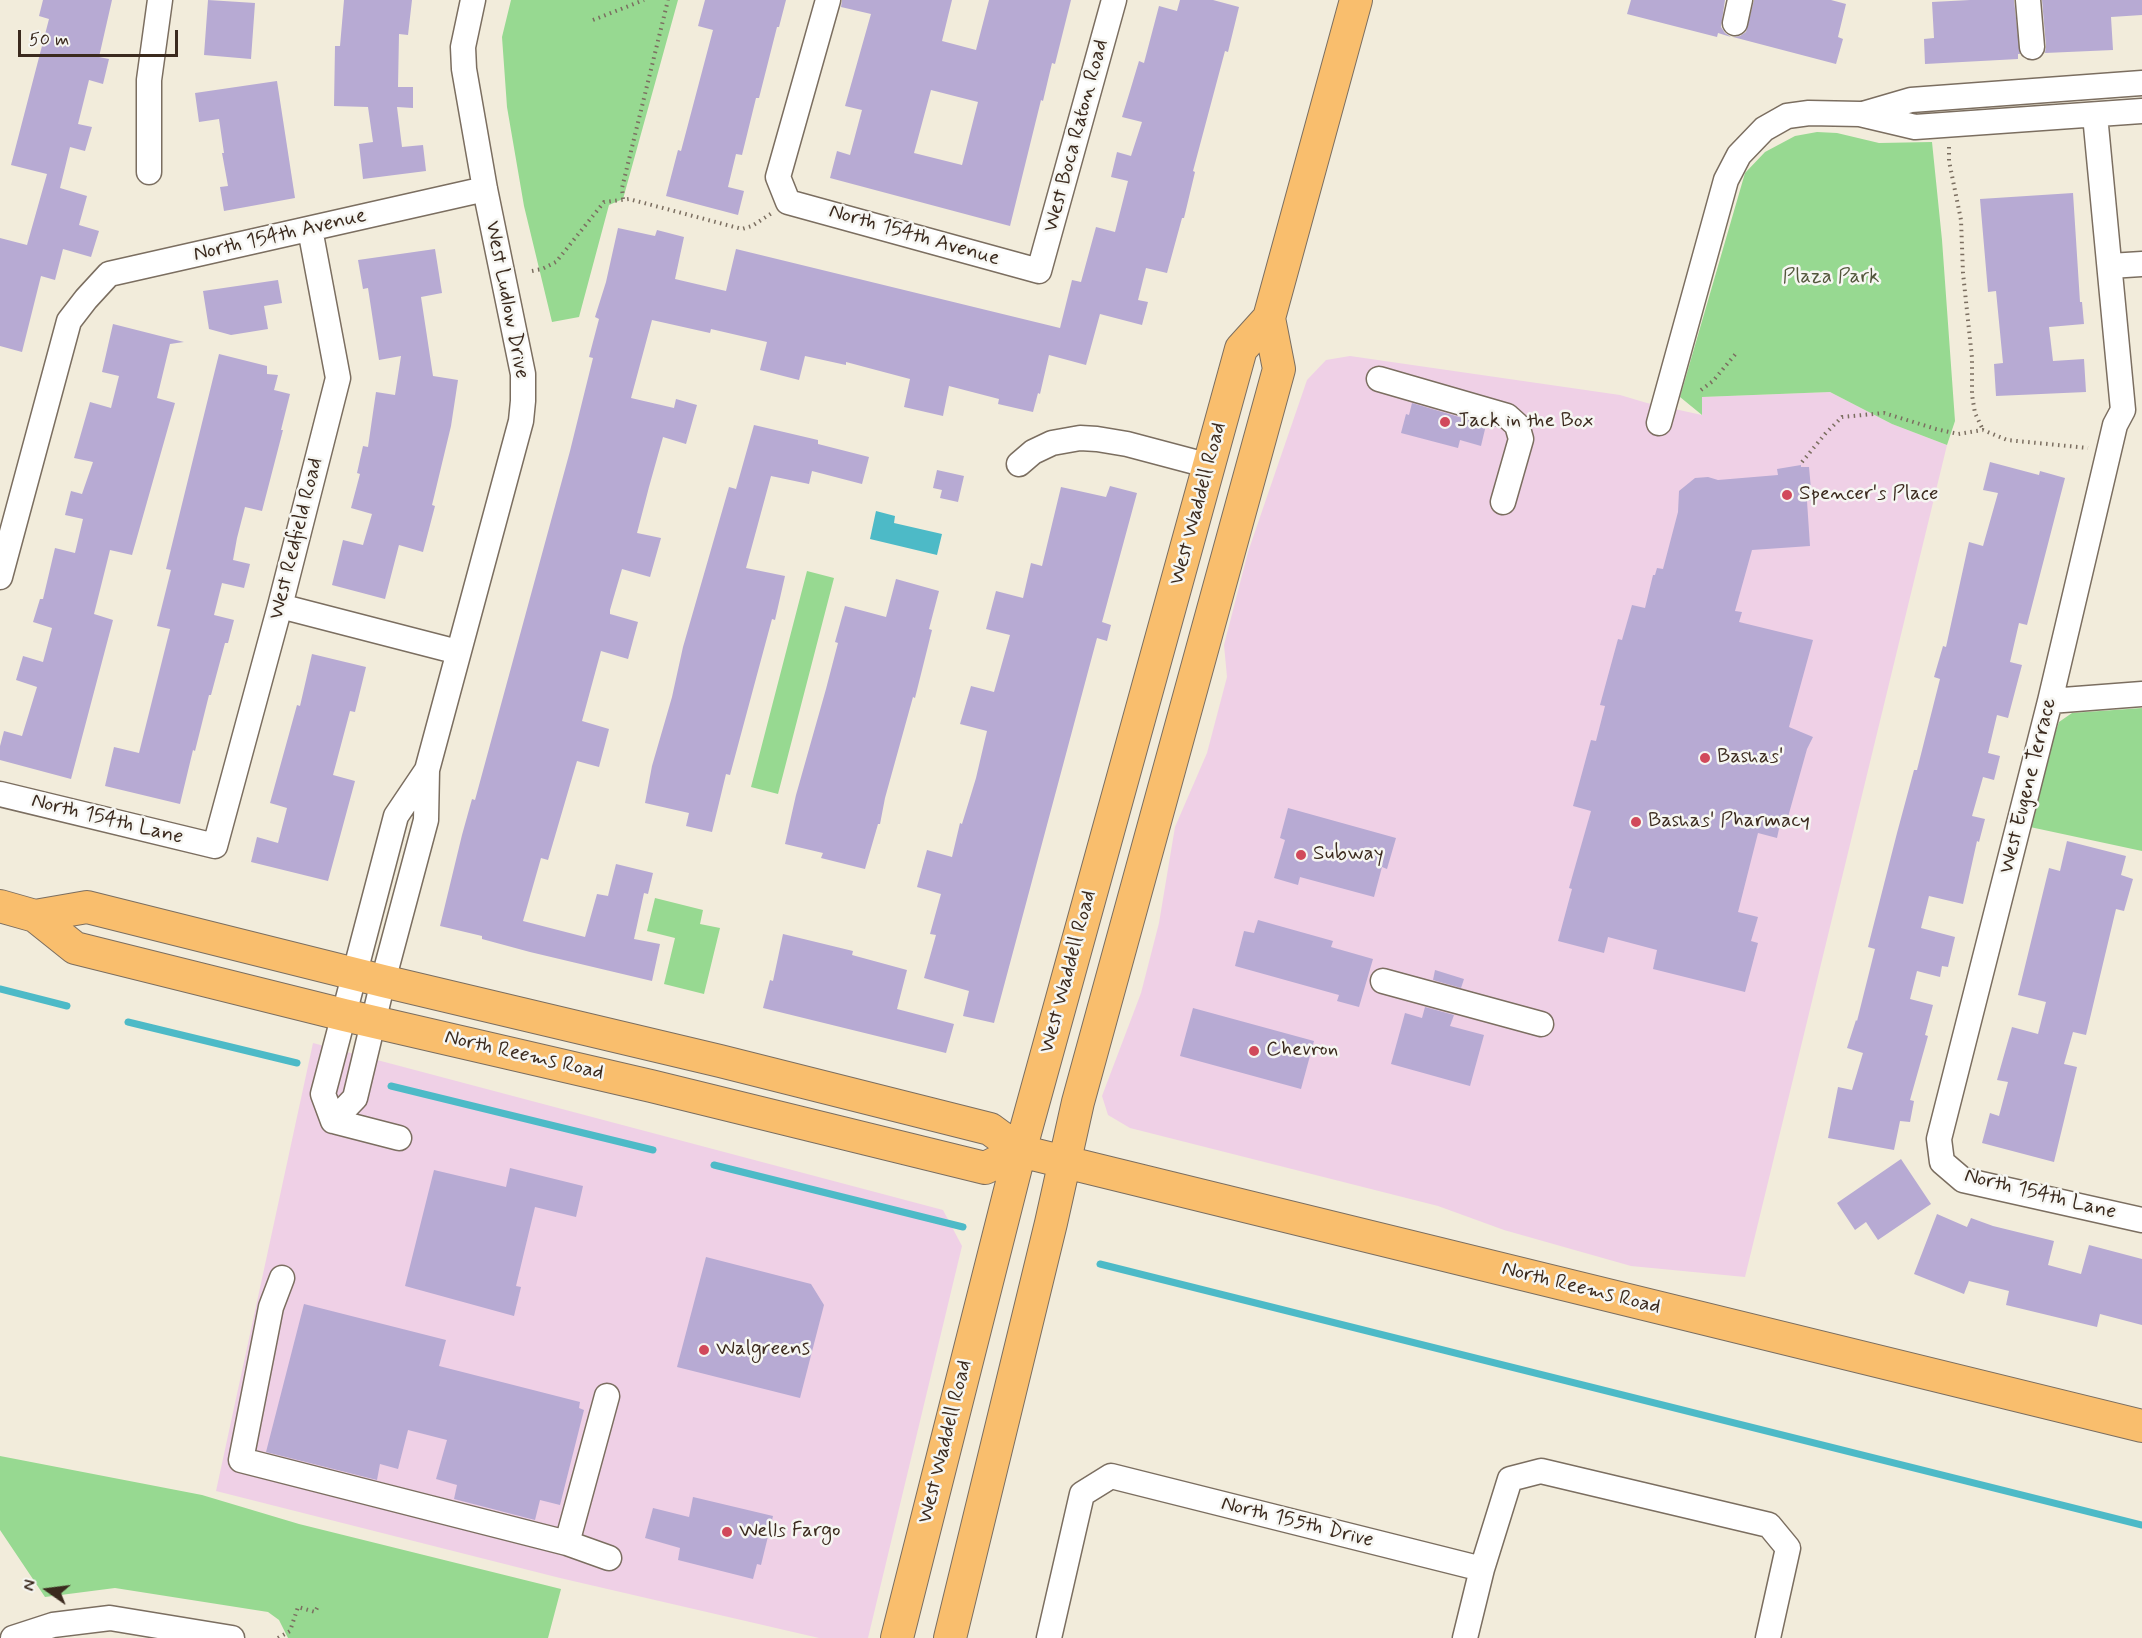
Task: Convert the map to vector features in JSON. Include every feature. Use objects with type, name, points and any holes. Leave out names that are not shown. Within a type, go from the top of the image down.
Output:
[{"type":"main road","name":"West Waddell Road","points":[[950,1638],[1081,1090],[1279,369],[1269,318],[1356,0]]},
{"type":"main road","name":"West Waddell Road","points":[[905,1634],[1020,1151],[1241,349],[1269,318]]},
{"type":"main road","points":[[1175,749],[1177,653],[1211,534],[1216,508],[1217,490],[1210,466]]},
{"type":"main road","name":"North Reems Road","points":[[0,906],[35,916],[75,948],[344,1015],[651,1086],[985,1168],[1020,1151]]},
{"type":"main road","name":"North Reems Road","points":[[35,916],[87,907],[990,1129],[1020,1151],[2142,1426]]},
{"type":"street","points":[[149,172],[149,80],[160,0]]},
{"type":"street","name":"West Ludlow Drive","points":[[369,978],[426,820],[427,770],[516,441],[523,401],[522,374],[464,69],[463,47],[473,0]]},
{"type":"street","points":[[788,202],[778,177],[828,0]]},
{"type":"street","name":"West Boca Raton Road","points":[[1039,271],[1114,0]]},
{"type":"street","points":[[2028,0],[2032,47]]},
{"type":"street","points":[[1860,114],[1911,100],[2142,83]]},
{"type":"street","points":[[1659,423],[1726,180],[1739,155],[1764,129],[1786,116],[1809,113],[1860,114],[1914,127],[2142,111]]},
{"type":"street","points":[[2095,115],[2110,266],[2132,408]]},
{"type":"street","name":"North 154th Avenue","points":[[0,577],[69,321],[109,274],[485,189]]},
{"type":"street","name":"North 154th Avenue","points":[[788,202],[1039,271]]},
{"type":"street","name":"West Redfield Road","points":[[215,846],[280,606],[338,378],[310,229]]},
{"type":"street","points":[[2110,266],[2142,264]]},
{"type":"street","points":[[1379,379],[1507,416],[1517,424],[1521,439],[1503,502]]},
{"type":"street","name":"West Eugene Terrace","points":[[1942,1162],[1939,1139],[2050,701],[2115,425],[2132,408]]},
{"type":"street","points":[[1019,464],[1033,452],[1052,443],[1080,438],[1097,438],[1210,466]]},
{"type":"street","points":[[280,606],[458,652]]},
{"type":"street","points":[[2050,701],[2142,694]]},
{"type":"street","name":"North 154th Lane","points":[[0,794],[215,846]]},
{"type":"street","points":[[333,1121],[323,1094],[344,1015],[369,978]]},
{"type":"street","points":[[333,1121],[355,1098],[374,1022],[369,978]]},
{"type":"street","points":[[1383,981],[1541,1024]]},
{"type":"street","points":[[333,1121],[399,1138]]},
{"type":"street","name":"North 154th Lane","points":[[1942,1162],[1963,1180],[2142,1220]]},
{"type":"street","points":[[282,1278],[271,1307],[241,1460],[567,1543],[609,1558]]},
{"type":"street","points":[[567,1543],[607,1396]]},
{"type":"street","points":[[1466,1638],[1482,1569],[1510,1479],[1541,1470],[1769,1525],[1788,1548],[1768,1638]]},
{"type":"street","name":"North 155th Drive","points":[[1049,1638],[1082,1494],[1111,1476],[1482,1569]]},
{"type":"street","points":[[13,1638],[53,1625],[110,1618],[232,1638]]},
{"type":"path","points":[[593,20],[644,0]]},
{"type":"path","points":[[623,199],[622,188],[668,0]]},
{"type":"path","points":[[1949,124],[1949,161],[1961,220],[1963,273],[1972,358],[1972,394],[1975,413],[1983,430]]},
{"type":"path","points":[[532,271],[556,262],[604,202],[629,199],[742,229],[752,226],[788,202]]},
{"type":"path","points":[[1701,390],[1713,381],[1738,351]]},
{"type":"path","points":[[1802,462],[1842,417],[1884,413],[1958,434],[1983,430],[2007,440],[2109,451]]},
{"type":"path","points":[[278,1638],[290,1631],[297,1607],[315,1611],[319,1604]]},
{"type":"shaded area","points":[[1350,356],[1620,395],[1702,415],[1702,397],[1830,392],[1892,424],[1947,445],[1745,1277],[1631,1266],[1504,1230],[1438,1206],[1130,1128],[1108,1115],[1102,1096],[1141,993],[1159,923],[1175,827],[1207,753],[1227,677],[1224,645],[1248,552],[1307,380],[1326,360]]},
{"type":"shaded area","points":[[313,1043],[943,1210],[962,1246],[868,1638],[819,1638],[560,1578],[216,1491]]},
{"type":"green space","points":[[511,0],[678,0],[623,199],[609,205],[579,317],[552,322],[524,206],[507,107],[502,37]]},
{"type":"green space","name":"Plaza Park","points":[[1817,132],[1837,133],[1879,143],[1932,142],[1942,240],[1955,421],[1947,445],[1892,424],[1830,392],[1702,397],[1702,415],[1680,397],[1745,173],[1765,152],[1795,136]]},
{"type":"green space","points":[[807,571],[834,578],[778,794],[751,787]]},
{"type":"green space","points":[[2142,708],[2142,851],[2030,827],[2038,784],[2059,722],[2072,713]]},
{"type":"green space","points":[[655,898],[703,910],[700,924],[720,928],[704,994],[664,984],[675,938],[647,931]]},
{"type":"green space","points":[[0,1456],[202,1495],[299,1524],[561,1589],[548,1638],[288,1638],[279,1620],[268,1612],[115,1588],[45,1597],[0,1530]]},
{"type":"water","points":[[876,511],[895,516],[894,523],[942,534],[937,555],[870,539]]},
{"type":"building","points":[[43,0],[112,0],[99,57],[109,59],[103,84],[89,80],[78,124],[92,127],[85,151],[70,147],[60,188],[87,196],[79,225],[99,231],[91,257],[63,249],[55,280],[41,276],[22,352],[0,346],[0,238],[27,245],[47,174],[11,165],[49,19],[39,16]]},
{"type":"building","points":[[208,0],[255,3],[251,59],[204,55]]},
{"type":"building","points":[[344,0],[412,0],[408,35],[399,34],[398,87],[413,87],[413,108],[397,107],[402,147],[423,145],[426,171],[363,179],[359,144],[373,142],[368,107],[334,106],[335,46],[340,46]]},
{"type":"building","points":[[705,0],[786,0],[759,98],[756,98],[742,155],[736,154],[728,187],[744,191],[738,215],[666,196],[678,150],[681,151],[713,30],[698,26]]},
{"type":"building","points":[[842,0],[952,0],[942,41],[976,50],[989,0],[1071,0],[1055,64],[1052,63],[1043,101],[1041,100],[1010,226],[830,178],[837,151],[850,155],[862,110],[845,106],[871,14],[841,7]],"holes":[[[931,90],[978,102],[962,165],[914,153]]]},
{"type":"building","points":[[1180,0],[1213,0],[1239,7],[1193,171],[1195,172],[1184,218],[1182,218],[1167,273],[1146,268],[1138,300],[1148,302],[1142,325],[1100,314],[1086,365],[1049,355],[1040,394],[1038,393],[1033,412],[998,404],[999,399],[949,386],[943,416],[904,407],[910,379],[846,362],[846,365],[805,356],[799,380],[760,370],[767,342],[711,329],[710,333],[652,320],[631,398],[674,408],[676,399],[697,405],[686,444],[663,437],[649,487],[637,533],[661,538],[650,577],[622,569],[610,610],[610,614],[638,622],[628,659],[601,651],[582,721],[609,729],[599,767],[577,761],[548,860],[541,858],[523,921],[585,937],[597,894],[608,896],[616,864],[653,873],[648,894],[644,893],[634,939],[660,944],[652,981],[530,952],[482,939],[482,936],[440,926],[462,835],[472,799],[475,800],[570,451],[593,358],[589,357],[599,319],[595,317],[606,282],[618,228],[655,236],[657,230],[684,237],[675,279],[726,291],[736,249],[1060,328],[1072,280],[1081,282],[1096,227],[1115,232],[1128,181],[1111,177],[1117,152],[1131,156],[1142,122],[1122,117],[1139,61],[1144,63],[1159,6],[1177,11]]},
{"type":"building","points":[[1631,0],[1725,0],[1721,27],[1731,37],[1718,33],[1717,37],[1627,14]]},
{"type":"building","points":[[1754,0],[1831,0],[1846,4],[1838,37],[1843,39],[1836,64],[1733,37],[1746,32]]},
{"type":"building","points":[[2014,0],[2020,54],[2018,54],[2018,59],[1925,64],[1924,39],[1934,38],[1932,2]]},
{"type":"building","points":[[2042,0],[2142,0],[2142,15],[2111,17],[2113,50],[2045,53]]},
{"type":"building","points":[[277,81],[295,198],[224,211],[220,187],[228,186],[219,119],[199,122],[195,93]]},
{"type":"building","points":[[2073,193],[2080,302],[2082,302],[2084,324],[2049,327],[2053,361],[2084,359],[2086,392],[1996,396],[1994,364],[2003,363],[1996,291],[1988,292],[1980,199]]},
{"type":"building","points":[[435,249],[442,293],[421,297],[433,376],[458,380],[451,426],[432,505],[435,506],[423,552],[399,545],[385,599],[332,585],[343,540],[363,545],[372,514],[351,508],[360,474],[357,473],[363,446],[368,447],[376,392],[395,395],[401,356],[379,360],[368,288],[363,289],[358,260]]},
{"type":"building","points":[[278,280],[282,303],[264,306],[268,329],[231,335],[209,329],[203,291]]},
{"type":"building","points":[[113,324],[184,342],[170,344],[157,398],[175,403],[132,555],[110,550],[94,614],[113,620],[71,779],[0,760],[0,746],[4,731],[22,736],[37,687],[16,680],[23,656],[43,662],[52,628],[33,622],[40,599],[43,599],[55,548],[75,553],[83,519],[65,515],[71,491],[82,494],[93,462],[74,458],[90,402],[111,408],[119,376],[102,372]]},
{"type":"building","points":[[219,354],[267,366],[267,374],[278,375],[274,390],[290,394],[262,511],[245,507],[237,538],[233,560],[250,564],[244,588],[222,583],[214,615],[234,620],[228,643],[225,643],[211,695],[209,695],[180,804],[105,786],[114,747],[139,753],[170,629],[157,626],[171,570],[166,569]]},
{"type":"building","name":"Jack in the Box","points":[[1412,403],[1486,425],[1481,446],[1460,440],[1458,448],[1401,433],[1406,414],[1409,415]]},
{"type":"building","points":[[754,425],[818,440],[818,444],[869,457],[862,484],[812,471],[809,484],[771,476],[746,568],[785,576],[775,620],[772,619],[730,775],[726,774],[712,832],[686,826],[689,813],[645,803],[652,766],[672,697],[683,647],[729,487],[736,489]]},
{"type":"building","points":[[1990,462],[2039,475],[2040,471],[2065,478],[2027,625],[2019,623],[2010,662],[2022,665],[2008,718],[1997,715],[1988,753],[2000,756],[1994,780],[1983,777],[1972,816],[1985,819],[1979,842],[1977,841],[1963,904],[1929,896],[1921,928],[1955,937],[1948,967],[1942,966],[1940,977],[1917,971],[1910,999],[1933,1005],[1925,1035],[1928,1036],[1910,1100],[1914,1101],[1910,1122],[1900,1121],[1894,1150],[1828,1138],[1838,1087],[1852,1090],[1863,1053],[1847,1048],[1857,1021],[1875,949],[1868,947],[1940,679],[1934,677],[1943,646],[1946,647],[1969,542],[1983,546],[1998,493],[1983,490]]},
{"type":"building","points":[[1801,465],[1801,467],[1809,467],[1812,500],[1807,501],[1810,546],[1752,550],[1735,611],[1742,612],[1739,622],[1813,640],[1789,727],[1813,737],[1807,749],[1788,817],[1782,815],[1777,838],[1758,833],[1738,912],[1758,917],[1751,941],[1758,943],[1745,992],[1653,969],[1657,950],[1608,937],[1604,953],[1558,941],[1572,889],[1569,888],[1591,811],[1573,806],[1591,740],[1596,741],[1605,706],[1600,705],[1618,639],[1622,640],[1632,605],[1645,608],[1653,575],[1657,568],[1663,569],[1678,512],[1679,491],[1695,478],[1708,477],[1718,480],[1778,475],[1777,469]]},
{"type":"building","points":[[937,470],[964,476],[958,502],[940,498],[942,490],[933,488]]},
{"type":"building","points":[[1110,486],[1137,493],[1102,622],[1111,625],[1107,641],[1097,638],[994,1023],[963,1016],[969,991],[924,978],[936,935],[930,934],[941,894],[917,887],[927,850],[952,857],[960,823],[962,824],[976,778],[987,731],[960,724],[971,686],[994,692],[1010,635],[986,629],[996,591],[1023,598],[1031,563],[1042,566],[1061,487],[1106,497]]},
{"type":"building","points":[[896,579],[939,591],[915,698],[913,697],[880,824],[878,824],[865,869],[821,858],[823,853],[785,844],[796,795],[838,643],[835,642],[845,606],[886,617]]},
{"type":"building","points":[[312,654],[366,667],[355,712],[350,711],[333,775],[355,781],[328,881],[251,862],[257,837],[278,843],[287,808],[270,803],[297,705],[300,706]]},
{"type":"building","points":[[1288,808],[1396,838],[1387,869],[1382,867],[1374,897],[1300,877],[1298,885],[1274,878],[1285,840],[1280,838]]},
{"type":"building","points":[[2067,841],[2126,856],[2121,875],[2133,879],[2124,911],[2116,909],[2086,1035],[2073,1032],[2064,1064],[2077,1067],[2054,1162],[1982,1143],[1990,1113],[1999,1116],[2008,1082],[1997,1080],[2012,1027],[2038,1034],[2046,1002],[2018,995],[2049,868],[2060,871]]},
{"type":"building","points":[[1258,920],[1333,941],[1331,947],[1373,959],[1359,1007],[1337,1001],[1339,995],[1235,966],[1244,931],[1254,933]]},
{"type":"building","points":[[783,934],[853,951],[852,955],[907,970],[897,1009],[954,1024],[946,1053],[763,1008],[770,980],[773,981]]},
{"type":"building","points":[[1435,970],[1464,979],[1461,988],[1433,980]]},
{"type":"building","points":[[1425,1007],[1454,1015],[1450,1026],[1484,1035],[1470,1086],[1391,1064],[1405,1013],[1422,1018]]},
{"type":"building","points":[[1193,1008],[1314,1041],[1301,1089],[1180,1056]]},
{"type":"building","points":[[1901,1159],[1931,1204],[1878,1240],[1866,1222],[1855,1230],[1837,1203]]},
{"type":"building","points":[[510,1168],[583,1186],[576,1217],[535,1207],[516,1286],[521,1287],[514,1316],[405,1286],[434,1170],[506,1187]]},
{"type":"building","points":[[1937,1214],[1967,1227],[1971,1218],[1993,1226],[2054,1241],[2048,1265],[2081,1274],[2089,1245],[2142,1259],[2142,1325],[2100,1314],[2097,1327],[2006,1305],[2009,1291],[1969,1281],[1964,1294],[1914,1274]]},
{"type":"building","name":"Walgreens","points":[[706,1257],[811,1284],[824,1305],[800,1398],[677,1367]]},
{"type":"building","points":[[304,1304],[446,1340],[439,1366],[580,1402],[579,1408],[584,1410],[560,1505],[540,1500],[535,1520],[454,1499],[457,1485],[436,1479],[447,1440],[408,1430],[398,1469],[380,1464],[377,1480],[266,1452]]},
{"type":"building","name":"Wells Fargo","points":[[693,1497],[773,1516],[761,1565],[757,1564],[753,1579],[678,1560],[680,1548],[645,1538],[653,1508],[689,1517]]},
{"type":"waterway","points":[[0,989],[67,1006]]},
{"type":"waterway","points":[[128,1022],[297,1063]]},
{"type":"waterway","points":[[391,1086],[653,1150]]},
{"type":"waterway","points":[[714,1165],[963,1227]]},
{"type":"waterway","points":[[1100,1264],[2142,1525]]},
{"type":"place","name":"Jack in the Box","points":[[1445,422]]},
{"type":"place","name":"Spencer's Place","points":[[1787,495]]},
{"type":"place","name":"Bashas'","points":[[1705,758]]},
{"type":"place","name":"Bashas' Pharmacy","points":[[1636,822]]},
{"type":"place","name":"Subway","points":[[1301,855]]},
{"type":"place","name":"Chevron","points":[[1254,1051]]},
{"type":"place","name":"Walgreens","points":[[704,1350]]},
{"type":"place","name":"Wells Fargo","points":[[727,1532]]}]
